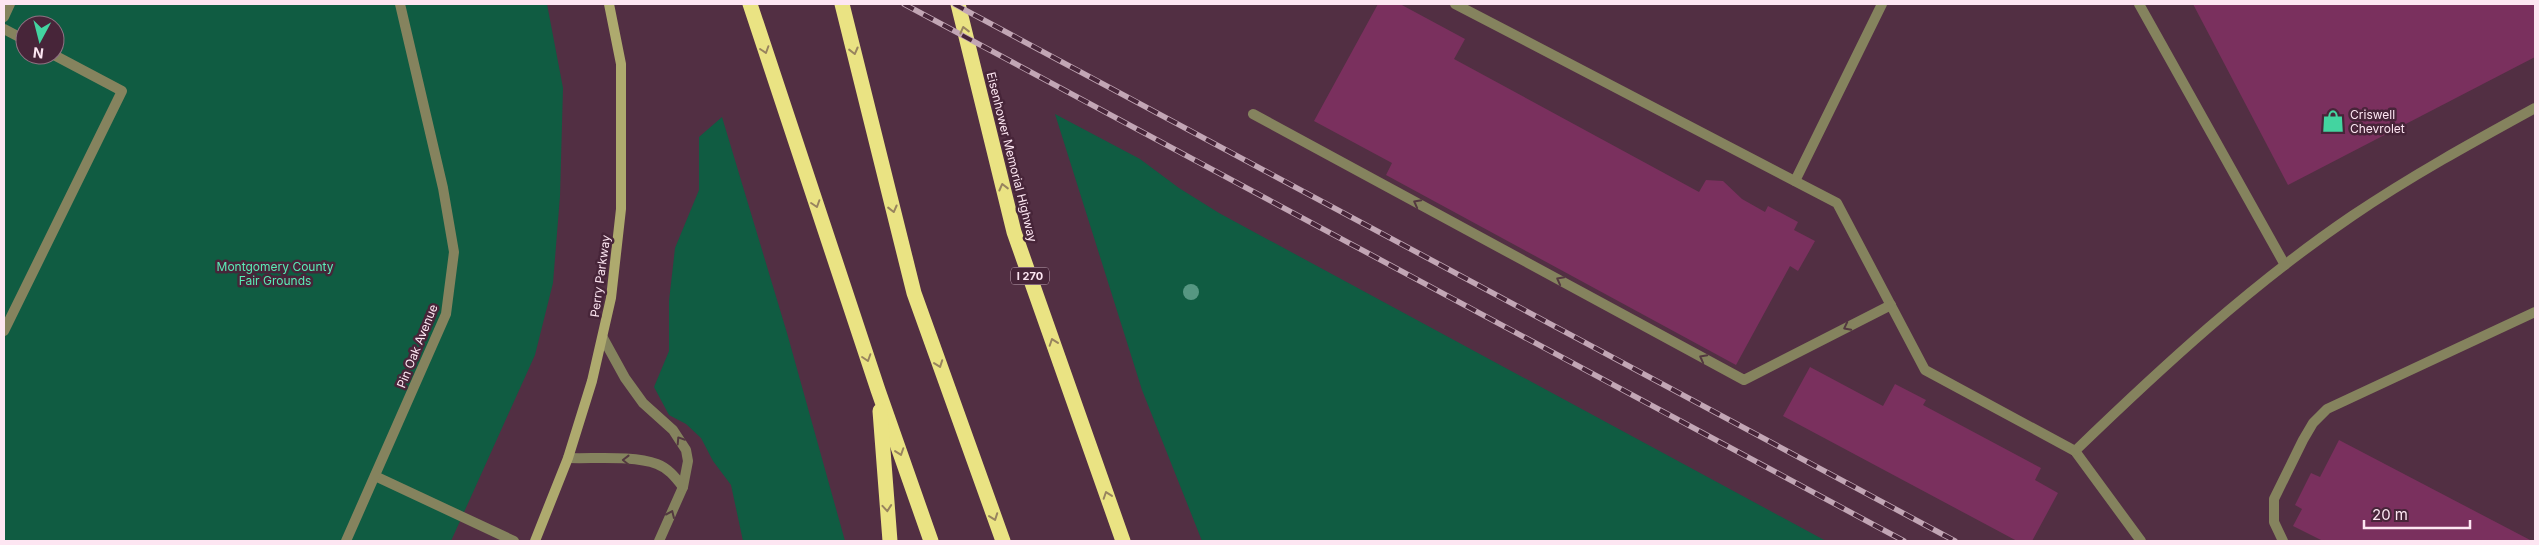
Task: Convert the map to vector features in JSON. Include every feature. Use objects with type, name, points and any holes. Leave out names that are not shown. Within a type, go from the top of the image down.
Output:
[{"type":"highway","points":[[750,4],[878,390],[931,541]]},
{"type":"highway","points":[[842,4],[914,293],[1002,541]]},
{"type":"highway","name":"Eisenhower Memorial Highway","points":[[958,4],[1014,232],[1123,541]]},
{"type":"highway","points":[[878,390],[890,541]]},
{"type":"street","points":[[4,17],[10,4]]},
{"type":"street","name":"Pin Oak Avenue","points":[[346,541],[446,314],[454,252],[443,188],[400,4]]},
{"type":"street","name":"Perry Parkway","points":[[535,541],[568,458],[604,338],[621,209],[622,64],[609,4]]},
{"type":"street","points":[[1455,4],[1837,203],[1925,370],[2074,451],[2140,541]]},
{"type":"street","points":[[1795,181],[1882,4]]},
{"type":"street","points":[[2139,4],[2285,265]]},
{"type":"street","points":[[4,331],[122,91],[65,61]]},
{"type":"street","points":[[2074,451],[2177,355],[2285,265],[2352,216],[2454,152],[2535,108]]},
{"type":"street","points":[[1253,114],[1744,380],[1891,305]]},
{"type":"street","points":[[2283,541],[2274,522],[2274,500],[2303,440],[2313,423],[2327,409],[2535,312]]},
{"type":"street","points":[[604,338],[642,404],[680,439],[688,461],[683,487],[659,541]]},
{"type":"street","points":[[568,458],[635,460],[657,464],[671,472],[683,487]]},
{"type":"street","points":[[375,476],[514,541]]},
{"type":"green space","name":"Montgomery County Fair Grounds","points":[[4,4],[547,4],[563,88],[560,196],[553,283],[535,355],[451,541],[4,541]]},
{"type":"green space","points":[[1055,114],[1140,159],[1179,188],[1219,213],[1826,541],[1202,541],[1142,390]]},
{"type":"green space","points":[[722,117],[787,333],[845,541],[743,541],[731,485],[713,461],[701,438],[686,424],[669,415],[654,387],[669,351],[669,301],[675,248],[699,190],[699,137]]},
{"type":"building","points":[[1378,4],[1400,4],[1465,39],[1454,59],[1699,192],[1706,180],[1723,181],[1742,199],[1765,212],[1768,206],[1798,222],[1794,230],[1815,241],[1798,271],[1790,266],[1736,365],[1386,175],[1392,163],[1314,121]]},
{"type":"building","name":"Criswell Chevrolet","points":[[2193,4],[2535,4],[2535,57],[2288,185]]},
{"type":"building","points":[[1810,367],[1883,406],[1895,384],[1926,400],[1923,405],[2041,468],[2035,480],[2058,493],[2032,541],[2017,541],[1783,416]]},
{"type":"building","points":[[2339,440],[2532,541],[2323,541],[2293,526],[2302,509],[2295,505],[2311,473],[2320,477]]},
{"type":"railway","points":[[904,4],[1904,541]]},
{"type":"railway","points":[[954,4],[1955,541]]},
{"type":"place","name":"Criswell Chevrolet","points":[[2333,121]]}]
